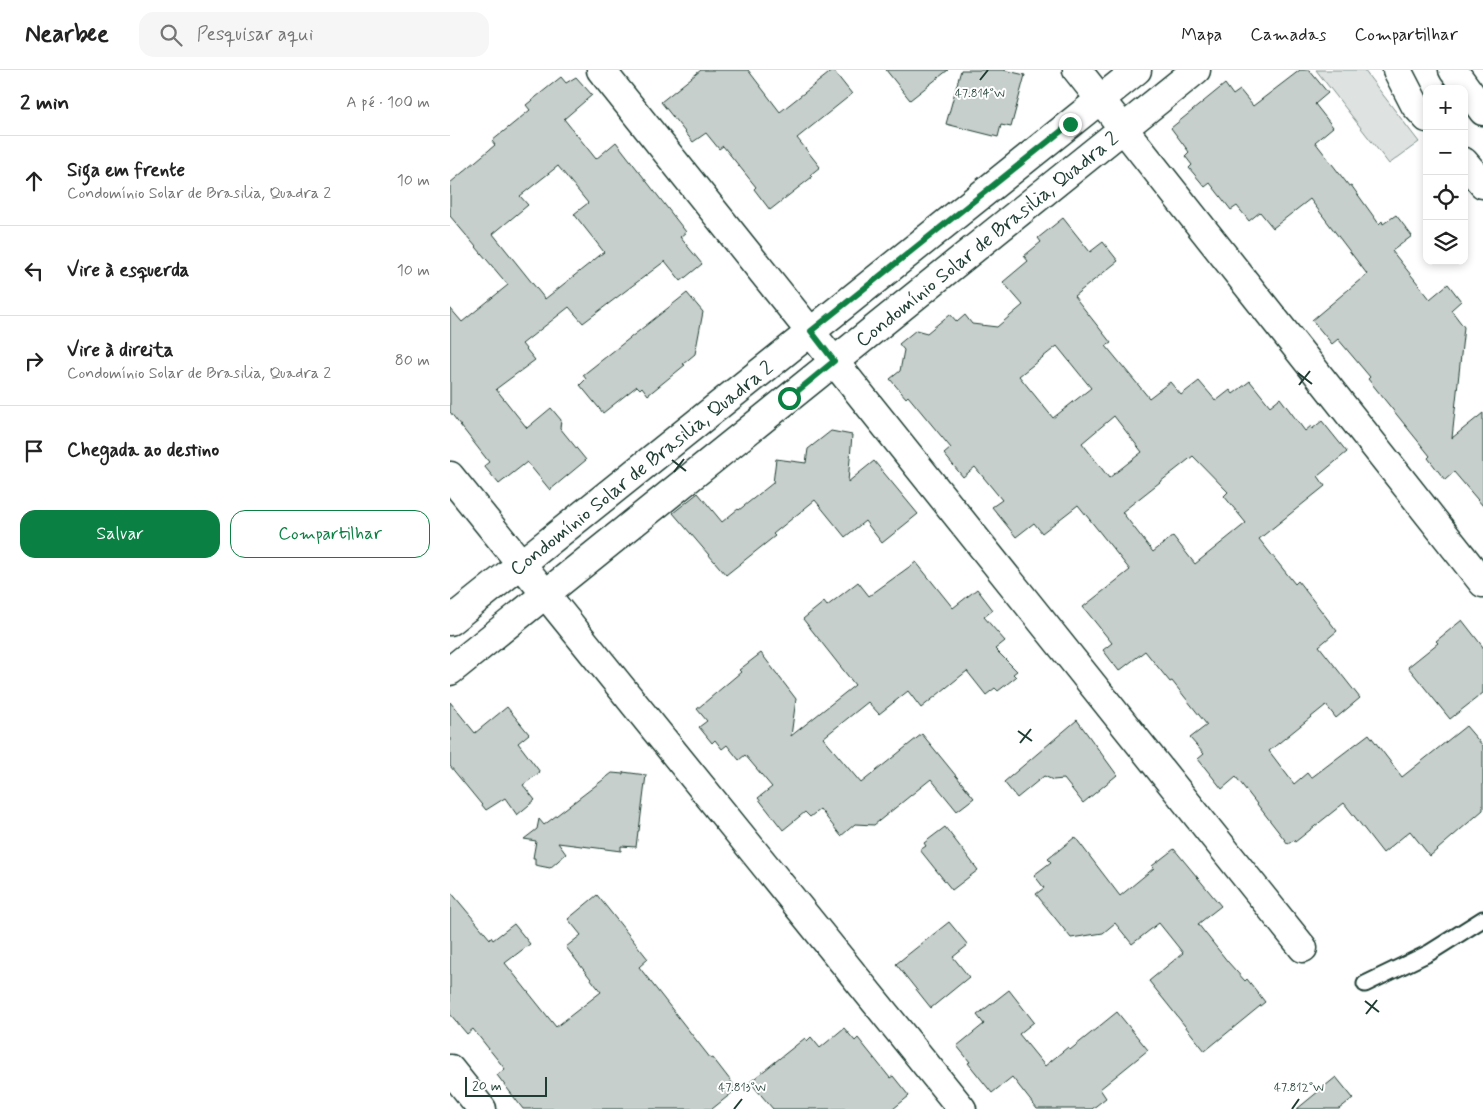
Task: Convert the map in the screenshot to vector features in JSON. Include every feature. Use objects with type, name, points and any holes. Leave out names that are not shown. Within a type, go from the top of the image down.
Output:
[{"type":"street","points":[[601,70],[1303,948]]},
{"type":"street","points":[[1077,70],[1483,584]]},
{"type":"street","name":"Condomínio Solar de Brasilia, Quadra 2","points":[[450,621],[1137,70]]},
{"type":"street","name":"Condomínio Solar de Brasilia, Quadra 2","points":[[450,670],[1196,70]]},
{"type":"street","points":[[1397,70],[1423,108]]},
{"type":"street","points":[[1451,77],[1483,111]]},
{"type":"street","points":[[1468,167],[1483,184]]},
{"type":"street","points":[[450,476],[962,1109]]},
{"type":"street","points":[[450,1069],[482,1109]]},
{"type":"lane","points":[[1365,984],[1429,953],[1483,919]]},
{"type":"shaded area","points":[[1316,70],[1364,70],[1419,142],[1389,164]]},
{"type":"building","points":[[701,70],[748,70],[780,112],[833,70],[852,94],[797,138],[820,167],[810,175],[812,177],[770,210],[754,189],[756,187],[723,146],[719,149],[706,133],[693,142],[661,102]]},
{"type":"building","points":[[886,70],[948,70],[910,100]]},
{"type":"building","points":[[961,70],[1003,70],[1025,75],[1011,127],[1001,125],[998,137],[946,124]]},
{"type":"building","points":[[1300,70],[1309,70],[1328,93],[1315,104],[1333,127],[1315,142],[1349,186],[1351,185],[1379,224],[1382,221],[1383,224],[1396,215],[1412,236],[1392,251],[1430,299],[1448,284],[1461,301],[1451,310],[1464,327],[1452,438],[1483,413],[1483,506],[1454,472],[1445,480],[1428,458],[1430,456],[1368,379],[1370,377],[1338,339],[1332,344],[1312,320],[1367,274],[1310,199],[1273,228],[1260,212],[1249,221],[1237,206],[1231,210],[1210,183],[1205,187],[1189,168],[1192,165],[1185,156],[1189,152],[1171,128],[1225,84],[1233,95],[1240,90],[1253,106]]},
{"type":"building","points":[[561,77],[566,83],[576,77],[592,95],[564,119],[596,159],[616,142],[686,232],[680,237],[702,264],[681,281],[665,261],[583,323],[569,307],[522,344],[535,360],[496,389],[527,428],[551,408],[561,420],[560,428],[586,460],[550,490],[527,462],[499,484],[484,466],[489,462],[450,412],[450,308],[462,322],[508,285],[450,216],[450,183],[495,145],[492,141],[530,110],[526,105]],"holes":[[[558,166],[588,203],[574,214],[604,252],[545,299],[493,234],[528,205],[520,196]]]},
{"type":"building","points":[[1063,218],[1090,252],[1103,242],[1118,261],[1074,296],[1111,343],[1106,346],[1149,398],[1170,382],[1181,395],[1199,381],[1216,401],[1230,390],[1233,394],[1250,381],[1270,406],[1280,398],[1305,431],[1311,426],[1312,429],[1322,421],[1347,452],[1318,476],[1325,486],[1259,539],[1295,584],[1298,581],[1337,631],[1319,646],[1360,698],[1336,718],[1326,705],[1269,751],[1294,784],[1307,773],[1311,778],[1369,734],[1402,777],[1466,726],[1483,746],[1483,810],[1430,856],[1410,831],[1383,853],[1344,803],[1295,842],[1294,840],[1288,844],[1236,777],[1222,789],[1198,759],[1204,754],[1190,738],[1207,725],[1172,681],[1170,682],[1145,651],[1119,671],[1103,650],[1112,643],[1083,607],[1130,570],[1078,505],[1042,533],[1034,523],[1016,537],[992,507],[1002,500],[975,467],[963,477],[944,454],[951,448],[908,396],[906,398],[890,379],[900,371],[904,350],[899,344],[916,330],[927,333],[950,314],[957,322],[965,315],[972,324],[997,327],[1023,305],[1003,282],[1028,261],[1024,256],[1041,242],[1038,238]],"holes":[[[1057,346],[1091,388],[1053,418],[1019,376]],[[1114,416],[1142,452],[1109,478],[1082,443]],[[1193,456],[1228,492],[1224,496],[1246,523],[1195,564],[1173,536],[1153,552],[1122,512]]]},
{"type":"building","points":[[687,293],[703,312],[695,354],[683,364],[685,365],[648,395],[642,387],[640,389],[637,386],[603,413],[580,385],[586,379],[583,375]]},
{"type":"building","points":[[831,431],[852,435],[848,482],[874,461],[918,514],[882,543],[865,521],[845,537],[815,500],[773,534],[775,536],[726,575],[673,513],[698,493],[722,522],[773,483],[776,459],[806,463],[808,449]]},
{"type":"building","points":[[916,562],[953,608],[977,589],[993,610],[984,617],[1005,641],[995,649],[1017,671],[1013,674],[1016,677],[998,691],[995,688],[986,695],[967,671],[921,708],[908,691],[879,714],[868,702],[823,738],[861,783],[922,734],[974,798],[957,811],[931,779],[874,825],[855,824],[841,836],[820,809],[810,817],[805,812],[783,830],[758,798],[772,787],[745,755],[739,760],[727,745],[722,749],[715,740],[712,743],[699,727],[707,721],[697,709],[741,672],[739,670],[761,653],[796,699],[791,736],[855,685],[803,619],[824,602],[827,606],[858,582],[869,596]]},
{"type":"building","points":[[1462,620],[1483,647],[1483,693],[1450,719],[1408,667],[1438,643],[1436,641]]},
{"type":"building","points":[[450,702],[475,733],[507,707],[529,734],[518,743],[540,772],[523,785],[535,800],[517,815],[505,798],[486,810],[450,766]]},
{"type":"building","points":[[1077,720],[1117,775],[1083,803],[1064,779],[1053,780],[1044,776],[1017,798],[1004,782]]},
{"type":"building","points":[[623,772],[646,775],[636,847],[621,846],[621,851],[558,843],[566,854],[550,868],[535,865],[535,858],[533,858],[536,841],[524,839],[537,829],[539,819],[544,825],[612,773],[623,774]]},
{"type":"building","points":[[945,827],[978,870],[952,890],[920,850],[926,846],[924,843]]},
{"type":"building","points":[[1075,837],[1120,896],[1154,868],[1152,866],[1174,849],[1221,906],[1198,924],[1228,962],[1245,981],[1247,979],[1265,1002],[1205,1051],[1149,981],[1183,953],[1159,923],[1132,944],[1115,923],[1103,933],[1071,938],[1036,894],[1044,888],[1034,875],[1051,862],[1048,859]]},
{"type":"building","points":[[450,891],[490,939],[491,937],[493,940],[514,924],[530,944],[505,963],[556,1027],[601,992],[566,947],[581,935],[568,919],[597,895],[648,959],[639,967],[737,1089],[712,1109],[523,1109],[497,1075],[505,1069],[473,1029],[467,1034],[450,1014]]},
{"type":"building","points":[[949,922],[968,945],[953,957],[969,977],[931,1008],[896,964]]},
{"type":"building","points":[[1009,990],[1034,1022],[1019,1034],[1045,1066],[1068,1047],[1070,1050],[1117,1012],[1148,1050],[1100,1089],[1106,1098],[1092,1109],[1037,1109],[1012,1077],[992,1093],[957,1046],[984,1024],[977,1015]]},
{"type":"building","points":[[844,1028],[855,1041],[858,1038],[890,1078],[893,1076],[909,1096],[893,1109],[773,1109],[750,1082],[805,1038],[807,1041],[811,1037],[820,1048]]},
{"type":"building","points":[[1336,1077],[1353,1098],[1339,1109],[1297,1109]]},
{"type":"route","points":[[789,398],[834,361],[811,331],[1070,124]]}]
